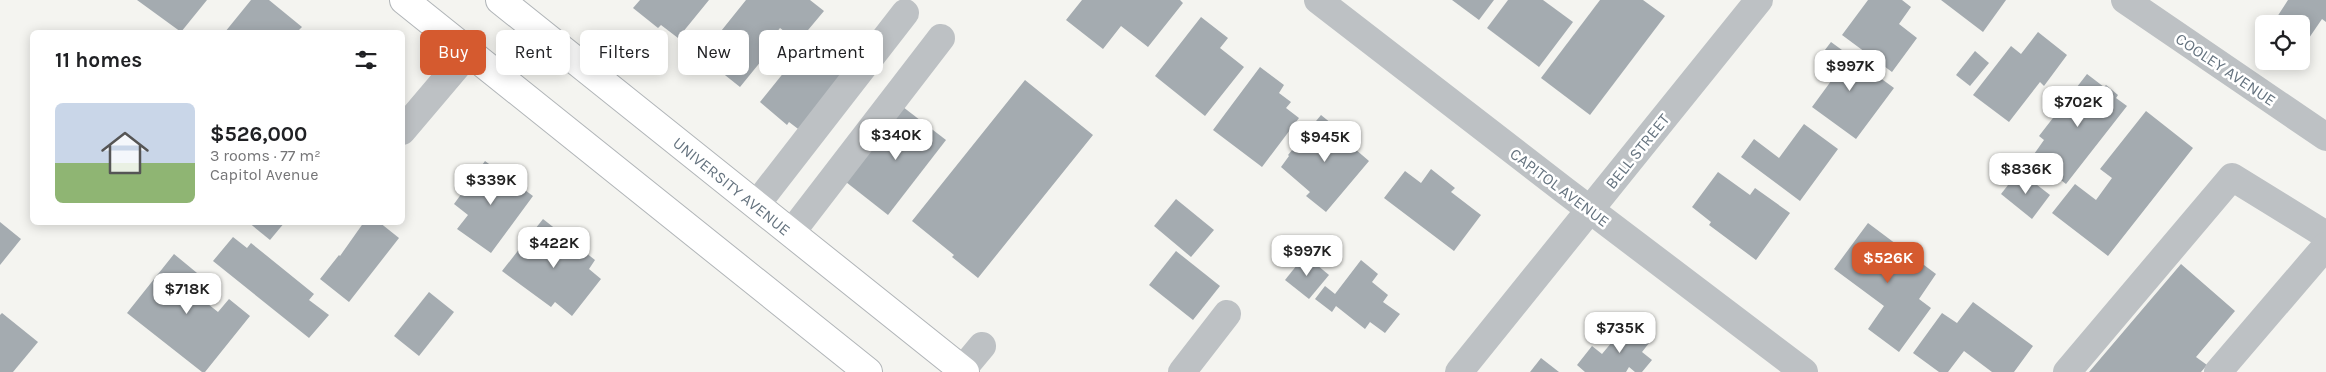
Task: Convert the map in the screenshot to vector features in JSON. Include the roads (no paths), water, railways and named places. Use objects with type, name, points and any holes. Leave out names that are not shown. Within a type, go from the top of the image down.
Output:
[{"type":"main road","points":[[404,0],[442,30]]},
{"type":"main road","name":"UNIVERSITY AVENUE","points":[[500,0],[964,371]]},
{"type":"main road","points":[[486,66],[868,372]]},
{"type":"street","name":"CAPITOL AVENUE","points":[[1318,0],[1804,372]]},
{"type":"street","name":"BELL STREET","points":[[1459,372],[1759,0]]},
{"type":"street","name":"COOLEY AVENUE","points":[[2125,0],[2326,137]]},
{"type":"street","points":[[756,205],[905,13]]},
{"type":"street","points":[[791,233],[942,38]]},
{"type":"street","points":[[405,127],[449,75]]},
{"type":"street","points":[[2068,372],[2232,177],[2326,234]]},
{"type":"street","points":[[2218,372],[2326,246]]},
{"type":"street","points":[[1182,372],[1228,314]]},
{"type":"street","points":[[964,371],[982,346]]}]
